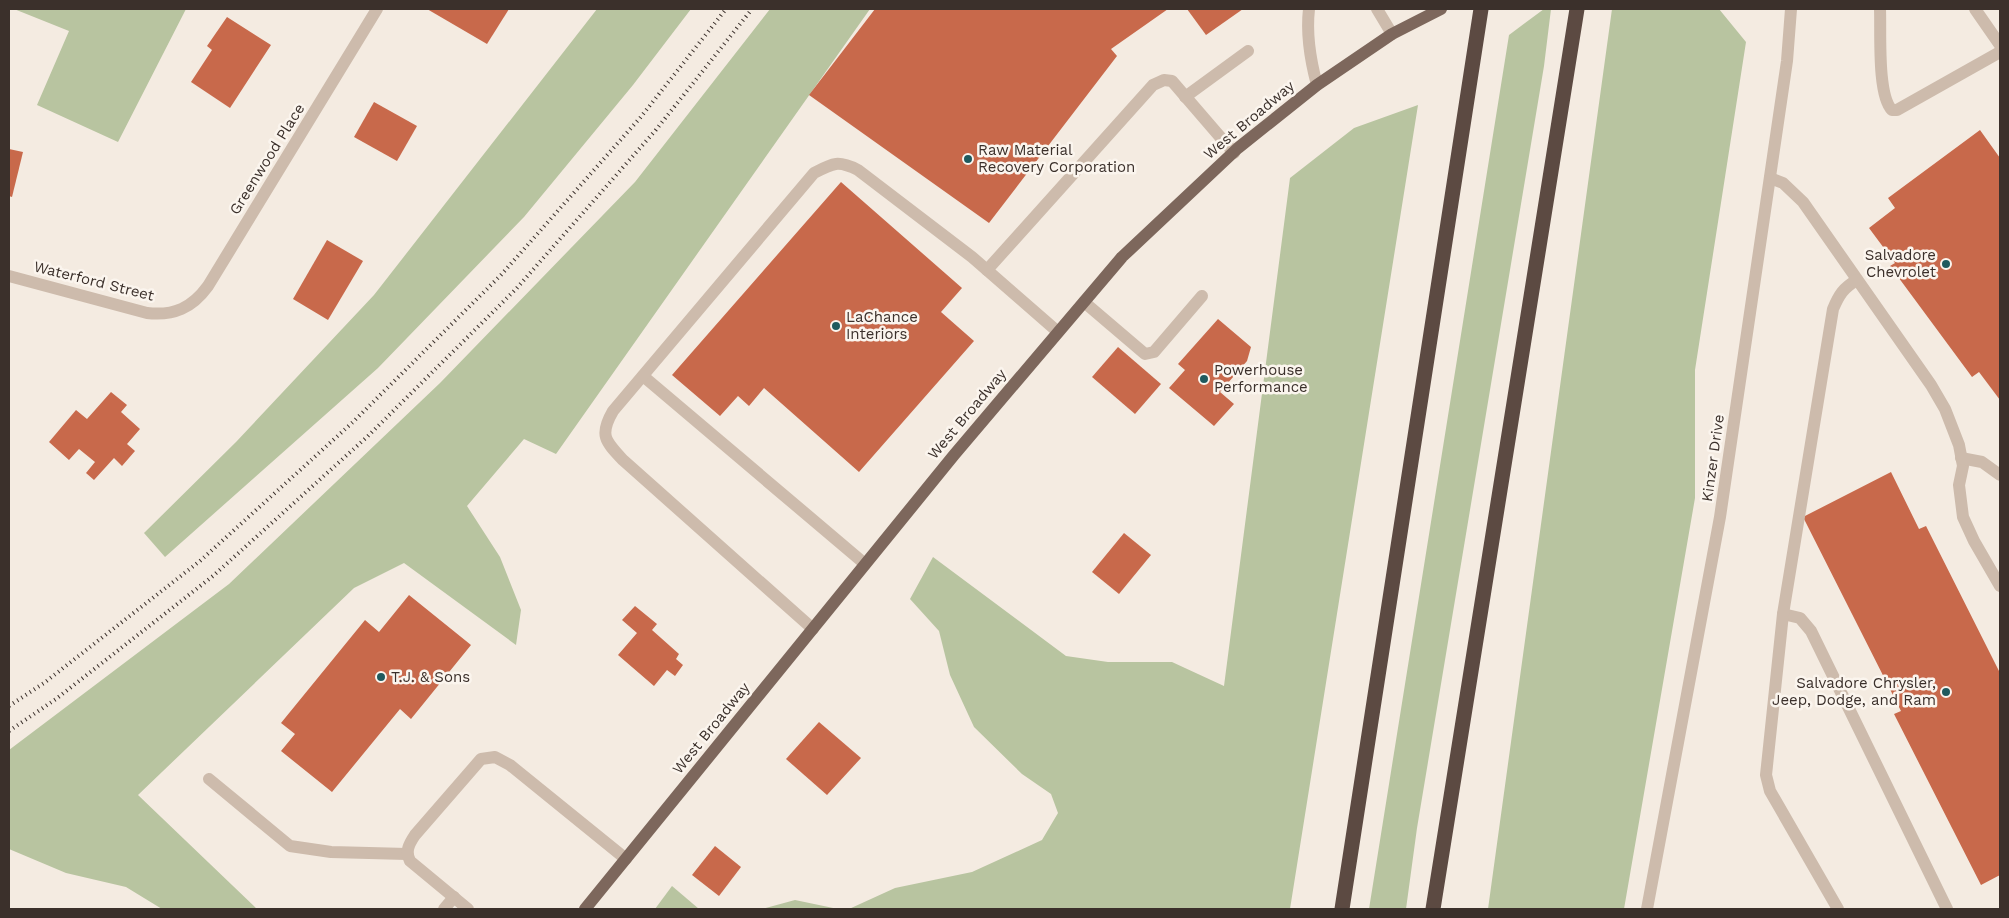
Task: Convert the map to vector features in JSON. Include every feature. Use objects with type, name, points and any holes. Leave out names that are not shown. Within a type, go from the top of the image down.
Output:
[{"type":"highway","points":[[1342,909],[1481,9]]},
{"type":"highway","points":[[1434,909],[1577,9]]},
{"type":"main road","name":"West Broadway","points":[[585,909],[954,455],[1122,257],[1234,153],[1317,85],[1392,34],[1441,9]]},
{"type":"street","name":"Greenwood Place","points":[[172,313],[183,310],[195,302],[208,286],[377,9]]},
{"type":"street","points":[[1309,9],[1308,38],[1310,57],[1317,85]]},
{"type":"street","points":[[1377,9],[1392,34]]},
{"type":"street","name":"Kinzer Drive","points":[[1647,909],[1720,517],[1787,61],[1791,9]]},
{"type":"street","points":[[1880,9],[1882,82],[1885,96],[1892,110],[1897,110],[2000,52]]},
{"type":"street","points":[[1975,9],[2000,45]]},
{"type":"street","points":[[1185,97],[1248,51]]},
{"type":"street","points":[[987,270],[1153,85],[1164,80],[1172,81],[1234,153]]},
{"type":"street","points":[[813,629],[623,460],[608,444],[604,433],[606,424],[613,411],[814,173],[832,164],[844,164],[858,170],[987,270],[1058,332]]},
{"type":"street","points":[[1770,178],[1783,183],[1803,202],[1931,385],[1944,409],[1959,445],[1963,466],[1959,485],[1964,516],[1974,541],[2000,586]]},
{"type":"street","name":"Waterford Street","points":[[9,276],[147,313],[172,313]]},
{"type":"street","points":[[1838,909],[1770,791],[1766,776],[1783,614],[1833,310],[1839,294],[1845,287],[1857,280]]},
{"type":"street","points":[[1084,302],[1145,354],[1149,354],[1154,352],[1202,296]]},
{"type":"street","points":[[643,376],[865,564]]},
{"type":"street","points":[[1961,458],[1982,462],[2000,475]]},
{"type":"street","points":[[1783,614],[1800,618],[1811,631],[1947,909]]},
{"type":"street","points":[[468,909],[410,861],[407,854],[409,843],[415,835],[481,759],[494,757],[510,765],[626,859]]},
{"type":"street","points":[[210,779],[290,846],[331,852],[407,854]]},
{"type":"street","points":[[444,909],[454,897]]},
{"type":"green space","points":[[14,9],[186,9],[118,142],[37,105],[69,31]]},
{"type":"green space","points":[[597,9],[691,9],[633,85],[524,217],[378,368],[165,557],[144,533],[236,442],[374,295]]},
{"type":"green space","points":[[770,9],[870,9],[556,454],[524,439],[467,506],[500,557],[521,610],[516,645],[404,563],[354,588],[138,795],[257,909],[162,909],[126,887],[66,873],[9,849],[9,750],[229,584],[440,383],[635,182]]},
{"type":"green space","points":[[1544,9],[1551,9],[1544,66],[1417,828],[1406,909],[1369,909],[1509,35]]},
{"type":"green space","points":[[1612,9],[1719,9],[1746,42],[1695,370],[1695,498],[1624,909],[1488,909]]},
{"type":"green space","points":[[1418,105],[1290,909],[849,909],[895,888],[972,872],[1042,840],[1058,813],[1051,794],[1022,774],[974,727],[950,675],[939,631],[910,599],[933,557],[1066,656],[1108,662],[1172,662],[1224,686],[1290,178],[1354,128]]},
{"type":"green space","points":[[672,886],[699,909],[655,909]]},
{"type":"green space","points":[[795,900],[838,909],[762,909]]},
{"type":"building","points":[[427,9],[509,9],[487,44]]},
{"type":"building","name":"Raw Material Recovery Corporation","points":[[875,9],[1168,9],[1111,49],[1117,56],[989,223],[809,95]]},
{"type":"building","points":[[1187,9],[1243,9],[1206,35]]},
{"type":"building","points":[[227,17],[271,45],[230,108],[191,82],[212,50],[207,46]]},
{"type":"building","points":[[374,102],[417,126],[397,161],[354,137]]},
{"type":"building","name":"Salvadore Chevrolet","points":[[1980,130],[2000,158],[2000,400],[1979,372],[1972,377],[1890,266],[1895,263],[1869,228],[1895,208],[1888,198]]},
{"type":"building","points":[[9,149],[23,152],[12,197],[9,196]]},
{"type":"building","name":"LaChance Interiors","points":[[841,182],[962,288],[941,312],[974,341],[859,472],[764,388],[749,406],[738,396],[720,416],[672,375]]},
{"type":"building","points":[[327,240],[363,261],[328,320],[293,299]]},
{"type":"building","name":"Powerhouse Performance","points":[[1218,319],[1251,347],[1247,361],[1220,392],[1234,404],[1214,426],[1169,388],[1185,370],[1178,364]]},
{"type":"building","points":[[1118,347],[1161,384],[1135,414],[1092,377]]},
{"type":"building","points":[[111,392],[127,405],[121,412],[140,429],[127,444],[135,451],[122,466],[114,458],[94,480],[86,473],[95,462],[79,449],[69,460],[49,442],[76,410],[87,419]]},
{"type":"building","name":"Salvadore Chrysler, Jeep, Dodge, and Ram","points":[[1891,472],[1919,529],[1926,526],[2000,673],[2000,875],[1981,885],[1894,714],[1901,711],[1803,517]]},
{"type":"building","points":[[1124,533],[1151,555],[1119,594],[1092,572]]},
{"type":"building","name":"T.J. & Sons","points":[[409,595],[471,645],[411,719],[400,709],[332,792],[281,751],[295,734],[281,723],[365,620],[379,632]]},
{"type":"building","points":[[635,606],[657,624],[652,630],[679,654],[676,659],[683,665],[675,676],[667,670],[654,686],[618,655],[637,633],[622,620]]},
{"type":"building","points":[[819,722],[861,758],[827,795],[786,759]]},
{"type":"building","points":[[715,846],[741,867],[719,896],[692,875]]},
{"type":"railway","points":[[9,706],[44,683],[200,561],[353,422],[501,275],[640,118],[726,9]]},
{"type":"railway","points":[[9,731],[56,699],[213,576],[367,437],[516,289],[655,131],[752,9]]},
{"type":"place","name":"Raw Material Recovery Corporation","points":[[968,159]]},
{"type":"place","name":"Salvadore Chevrolet","points":[[1946,264]]},
{"type":"place","name":"LaChance Interiors","points":[[836,326]]},
{"type":"place","name":"Powerhouse Performance","points":[[1204,379]]},
{"type":"place","name":"T.J. & Sons","points":[[381,677]]},
{"type":"place","name":"Salvadore Chrysler, Jeep, Dodge, and Ram","points":[[1946,692]]}]
